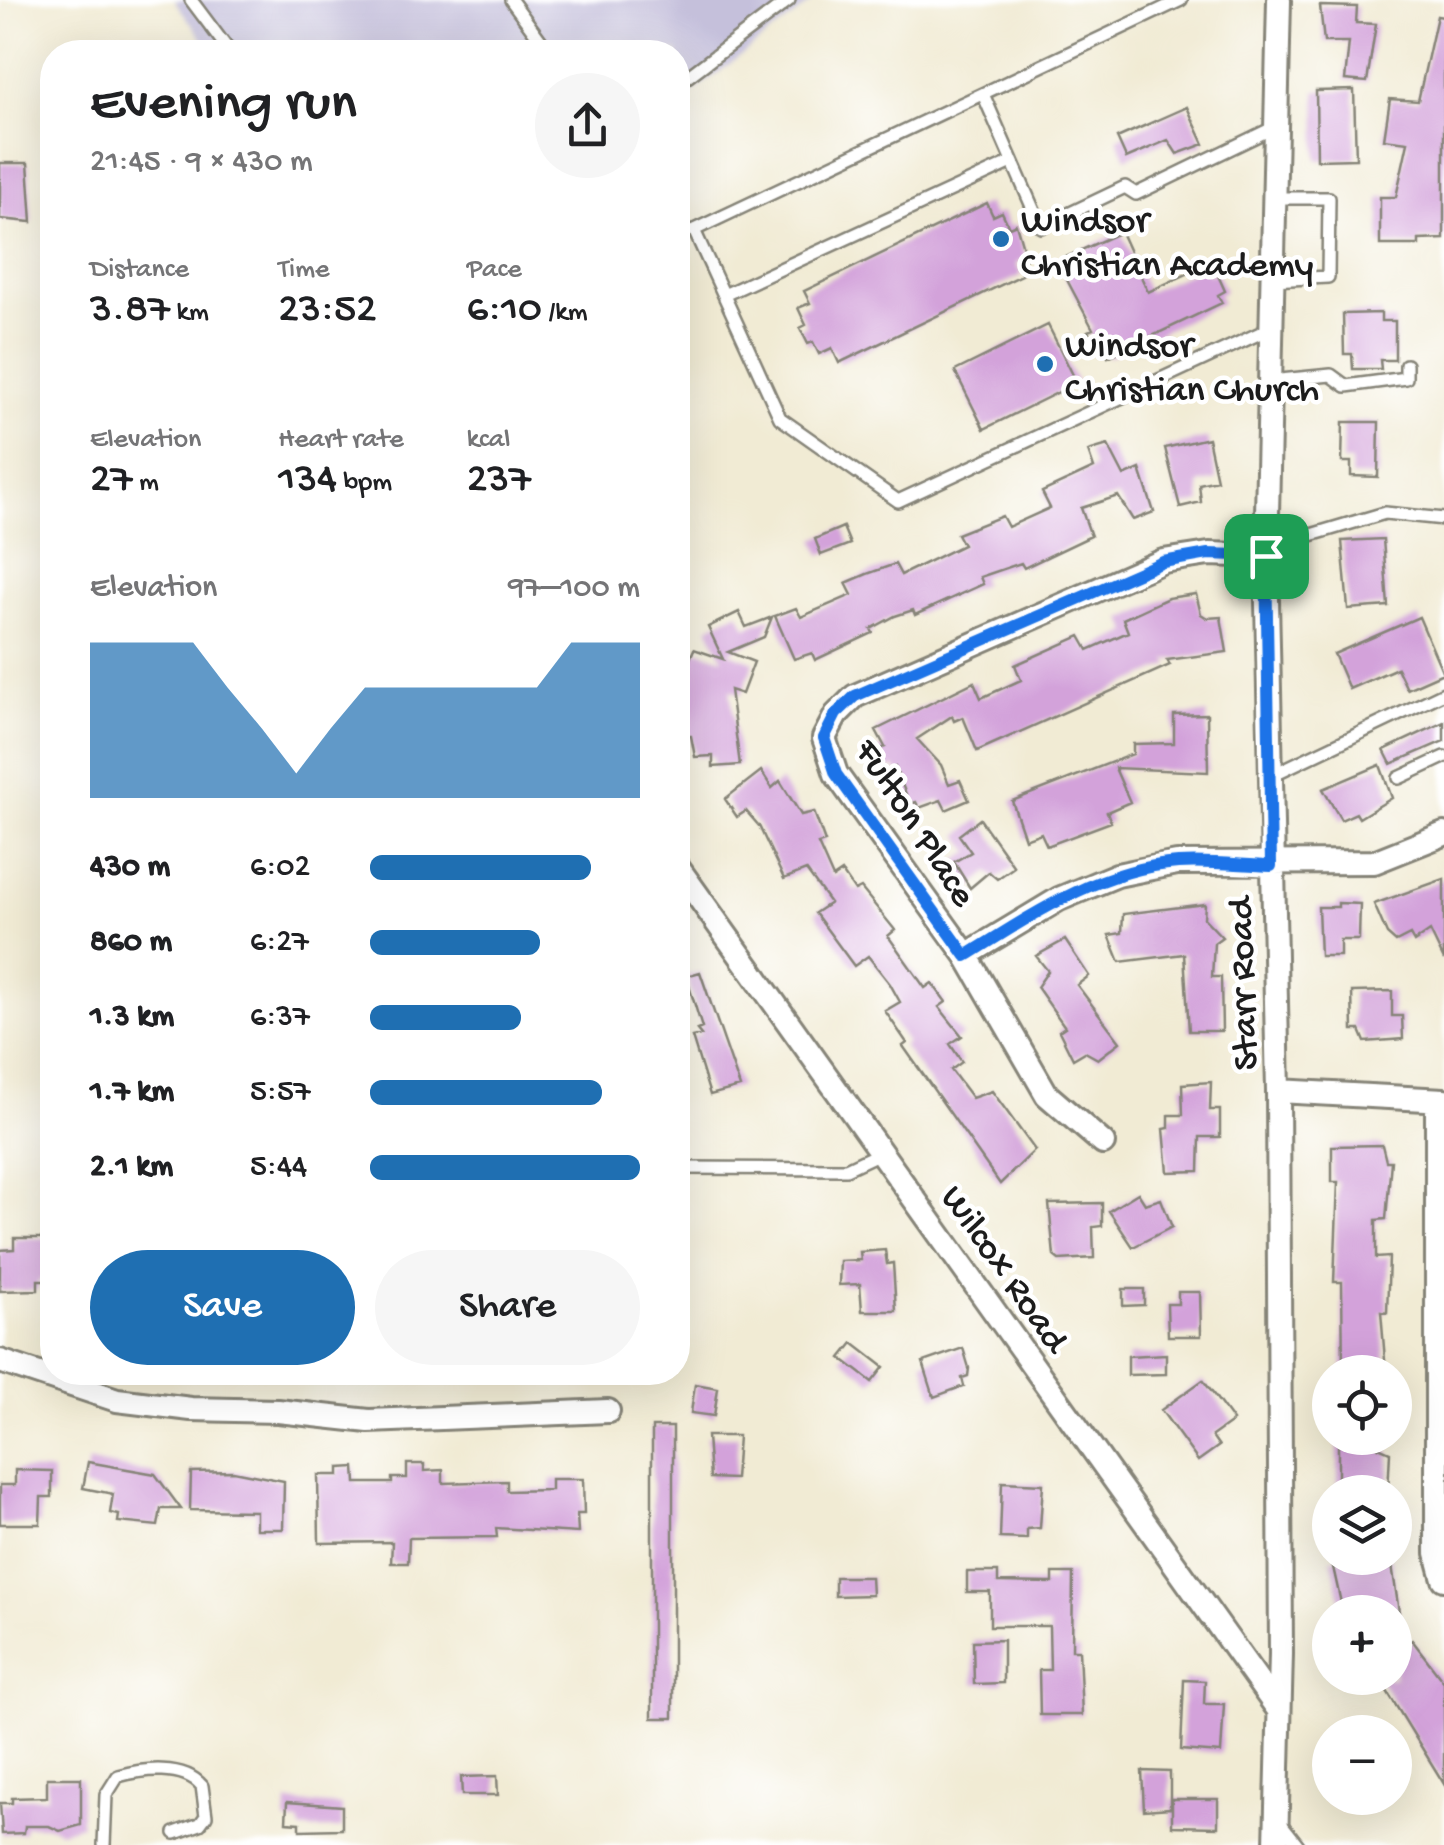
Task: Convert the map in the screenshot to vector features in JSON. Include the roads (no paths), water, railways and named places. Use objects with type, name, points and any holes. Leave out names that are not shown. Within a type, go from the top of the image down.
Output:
[{"type":"street","name":"Starr Road","points":[[1276,1845],[1278,1091],[1266,552],[1278,0]]},
{"type":"street","name":"Fulton Place","points":[[1103,1144],[1048,1095],[966,956],[836,774],[824,738],[836,714],[855,696],[1163,562],[1208,554],[1266,552]]},
{"type":"street","points":[[966,956],[1060,899],[1117,875],[1178,863],[1271,866],[1374,862],[1444,834]]},
{"type":"street","name":"Wilcox Road","points":[[690,885],[1278,1709]]},
{"type":"street","points":[[1278,1091],[1441,1100],[1441,1462],[1437,1553],[1444,1579]]},
{"type":"street","points":[[0,1361],[40,1374]]},
{"type":"street","points":[[72,1385],[117,1400],[370,1421],[608,1412]]},
{"type":"lane","points":[[192,0],[221,40]]},
{"type":"lane","points":[[511,0],[541,40]]},
{"type":"lane","points":[[690,75],[790,0]]},
{"type":"lane","points":[[1181,0],[694,230],[780,418],[898,501],[1271,328]]},
{"type":"lane","points":[[983,94],[1041,228],[1125,188],[1136,194],[1276,127]]},
{"type":"lane","points":[[724,295],[1012,162]]},
{"type":"lane","points":[[1272,280],[1328,277],[1329,198],[1274,198]]},
{"type":"lane","points":[[1270,380],[1331,375],[1346,386],[1406,378],[1406,365]]},
{"type":"lane","points":[[1266,552],[1385,512],[1444,518]]},
{"type":"lane","points":[[1270,776],[1444,694]]},
{"type":"lane","points":[[1399,778],[1444,757]]},
{"type":"lane","points":[[690,1168],[846,1169],[882,1152]]},
{"type":"lane","points":[[104,1845],[106,1796],[118,1776],[133,1772],[180,1772],[202,1786],[206,1816],[200,1824],[175,1833]]},
{"type":"lane","points":[[1276,1817],[1298,1845]]},
{"type":"place","name":"Windsor Christian Academy","points":[[1001,239]]},
{"type":"place","name":"Windsor Christian Church","points":[[1045,364]]}]
